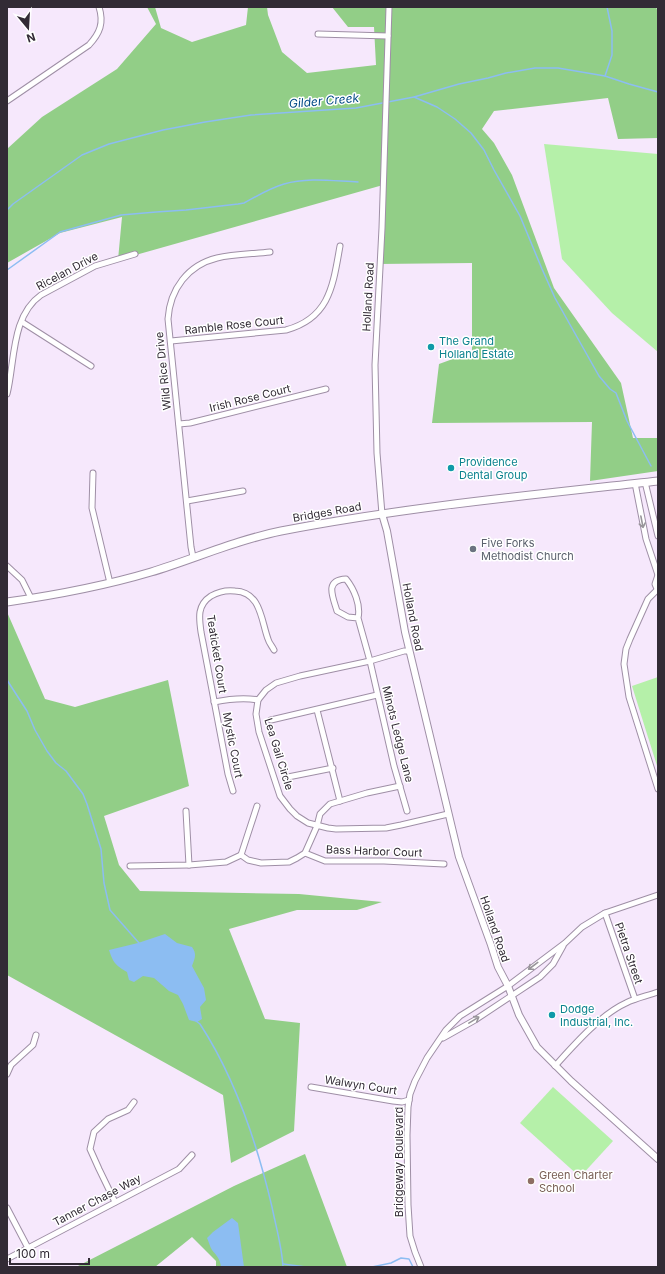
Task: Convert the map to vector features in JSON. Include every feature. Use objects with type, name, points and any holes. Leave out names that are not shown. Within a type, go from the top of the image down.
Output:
[{"type":"main road","name":"Bridges Road","points":[[7,602],[71,592],[110,583],[151,572],[254,537],[280,531],[382,514],[658,481]]},
{"type":"street","points":[[7,101],[89,45],[98,34],[102,24],[99,7]]},
{"type":"street","name":"Holland Road","points":[[389,7],[375,365],[377,453],[382,514],[387,531],[409,651],[459,857],[498,967],[508,986],[519,1015],[537,1047],[555,1066],[658,1159]]},
{"type":"street","points":[[318,34],[388,36]]},
{"type":"street","name":"Ramble Rose Court","points":[[171,342],[286,330],[304,324],[318,312],[330,293],[340,246]]},
{"type":"street","name":"Wild Rice Drive","points":[[193,557],[190,540],[168,319],[170,304],[176,288],[188,273],[200,265],[217,258],[270,252]]},
{"type":"street","name":"Ricelan Drive","points":[[7,394],[16,337],[29,306],[41,295],[95,266],[135,254]]},
{"type":"street","points":[[22,322],[91,366]]},
{"type":"street","name":"Irish Rose Court","points":[[179,424],[190,423],[326,389]]},
{"type":"street","points":[[93,473],[92,508],[110,583]]},
{"type":"street","points":[[645,482],[658,536]]},
{"type":"street","points":[[635,483],[646,539],[658,575],[656,581],[658,591],[648,599],[626,649],[624,664],[629,697],[658,789]]},
{"type":"street","points":[[187,501],[243,491]]},
{"type":"street","points":[[7,566],[22,580],[31,598]]},
{"type":"street","name":"Minots Ledge Lane","points":[[358,618],[348,617],[337,611],[331,588],[334,582],[340,579],[346,579],[353,587],[359,612],[358,618],[370,661],[394,766],[407,811]]},
{"type":"street","name":"Teaticket Court","points":[[214,702],[199,614],[201,606],[211,596],[227,590],[242,591],[252,596],[262,616],[268,641],[274,650]]},
{"type":"street","points":[[214,702],[243,698],[258,700],[266,690],[276,683],[284,680],[409,651]]},
{"type":"street","points":[[271,720],[377,695]]},
{"type":"street","name":"Lea Gail Circle","points":[[258,700],[256,714],[259,732],[280,796],[297,816],[308,823],[336,829],[386,828],[448,814]]},
{"type":"street","name":"Mystic Court","points":[[214,702],[228,774],[233,791]]},
{"type":"street","points":[[317,710],[333,768],[340,801]]},
{"type":"street","points":[[288,777],[333,768]]},
{"type":"street","points":[[241,855],[248,860],[261,863],[289,862],[305,853],[317,826],[320,814],[330,804],[367,793],[400,786]]},
{"type":"street","points":[[130,866],[189,865],[226,862],[241,855],[257,806]]},
{"type":"street","points":[[186,811],[189,865]]},
{"type":"street","name":"Bass Harbor Court","points":[[305,853],[325,861],[384,861],[444,864]]},
{"type":"street","name":"Bridgeway Boulevard","points":[[422,1267],[410,1236],[407,1134],[409,1100],[414,1081],[420,1069],[440,1039],[460,1016],[508,986],[565,943],[582,927],[605,913],[658,894]]},
{"type":"street","name":"Pietra Street","points":[[605,913],[635,999]]},
{"type":"street","name":"Bridgeway Boulevard","points":[[440,1039],[474,1020],[540,977],[553,964],[565,943]]},
{"type":"street","points":[[555,1066],[600,1020],[620,1006],[635,999],[658,992]]},
{"type":"street","points":[[7,1074],[12,1065],[33,1045],[36,1035]]},
{"type":"street","name":"Walwyn Court","points":[[311,1087],[393,1101],[402,1102],[409,1100]]},
{"type":"street","points":[[115,1202],[90,1149],[94,1132],[108,1119],[128,1110],[134,1102]]},
{"type":"street","name":"Tanner Chase Way","points":[[7,1259],[179,1169],[192,1155]]},
{"type":"street","points":[[7,1208],[28,1248]]},
{"type":"green space","points":[[147,7],[155,7],[161,28],[192,42],[246,25],[248,7],[267,7],[268,15],[282,52],[307,73],[376,65],[374,27],[348,27],[332,7],[656,7],[658,12],[658,138],[618,139],[608,98],[494,111],[482,129],[494,143],[512,175],[554,288],[621,383],[633,438],[658,438],[658,471],[590,481],[592,422],[432,423],[439,364],[472,352],[472,263],[378,264],[383,185],[118,260],[122,217],[60,233],[7,263],[7,149],[42,117],[117,69],[156,24]]},
{"type":"green space","points":[[544,144],[658,154],[658,352],[612,313],[562,259]]},
{"type":"green space","points":[[7,612],[45,699],[75,707],[168,680],[189,786],[104,816],[119,865],[140,891],[299,894],[382,902],[357,910],[297,910],[229,929],[265,1019],[300,1023],[294,1131],[231,1163],[223,1095],[7,975]]},
{"type":"green space","points":[[658,677],[658,769],[632,686]]},
{"type":"green space","points":[[553,1087],[613,1141],[580,1177],[520,1123]]},
{"type":"green space","points":[[305,1154],[347,1267],[216,1267],[216,1261],[192,1237],[155,1267],[76,1267],[234,1186]]},
{"type":"water","points":[[165,934],[177,943],[192,947],[195,952],[195,958],[192,966],[204,988],[206,1000],[200,1007],[202,1019],[197,1022],[189,1020],[178,995],[169,991],[154,978],[143,976],[134,982],[129,980],[127,972],[115,963],[109,950],[138,943]]},
{"type":"water","points":[[232,1218],[238,1223],[244,1267],[221,1267],[219,1260],[211,1249],[207,1238]]},
{"type":"waterway","points":[[605,76],[612,55],[612,31],[607,7]]},
{"type":"waterway","name":"Gilder Creek","points":[[7,210],[13,204],[82,155],[109,144],[163,130],[205,122],[251,115],[356,108],[414,97],[459,84],[535,68],[558,68],[605,76],[658,92]]},
{"type":"waterway","points":[[414,97],[437,107],[455,119],[471,133],[484,150],[520,216],[555,298],[599,376],[610,389],[616,393],[627,421],[651,466]]},
{"type":"waterway","points":[[7,270],[60,232],[121,215],[186,210],[244,203],[264,192],[293,182],[321,180],[358,182]]},
{"type":"waterway","points":[[7,680],[27,711],[35,730],[47,751],[56,763],[66,771],[83,794],[101,849],[104,883],[110,910],[139,943]]},
{"type":"waterway","points":[[196,1021],[200,1024],[213,1045],[235,1089],[244,1112],[266,1183],[279,1237],[283,1267]]},
{"type":"waterway","points":[[372,1267],[391,1263],[401,1258],[409,1259],[413,1267]]},
{"type":"waterway","points":[[283,1264],[306,1267]]},
{"type":"place","name":"The Grand Holland Estate","points":[[431,347]]},
{"type":"place","name":"Providence Dental Group","points":[[451,468]]},
{"type":"place","name":"Five Forks Methodist Church","points":[[473,549]]},
{"type":"place","name":"Dodge Industrial, Inc.","points":[[552,1015]]},
{"type":"place","name":"Green Charter School","points":[[531,1181]]}]
